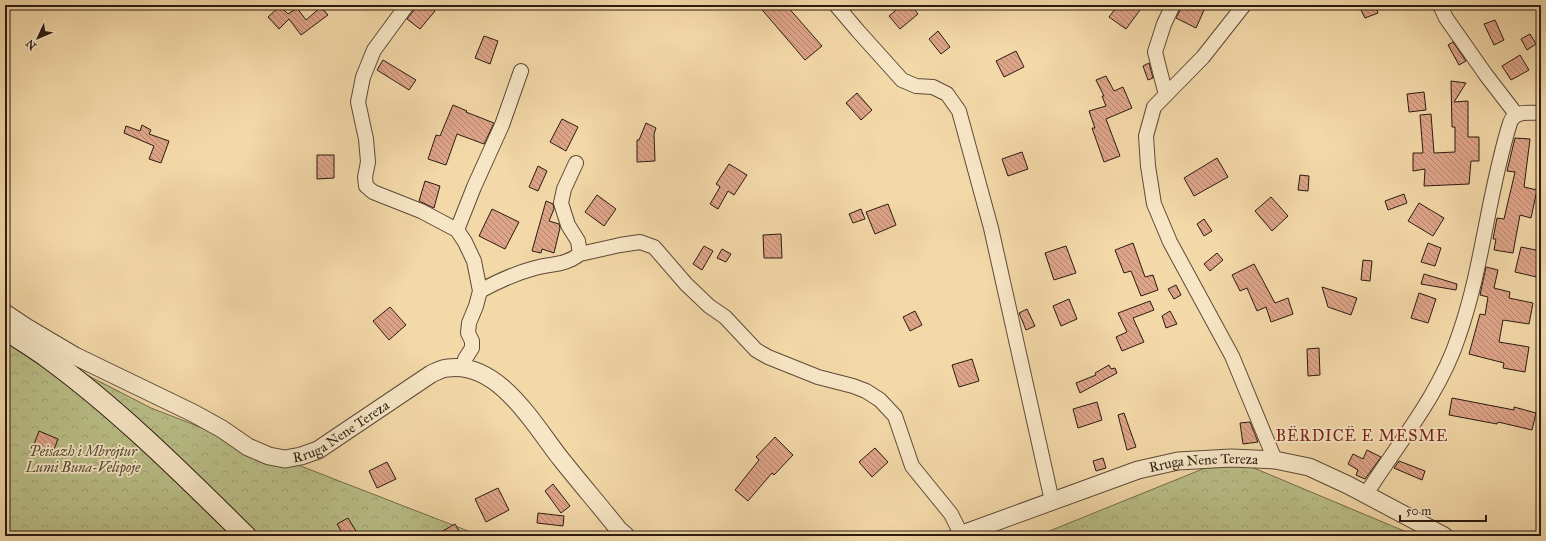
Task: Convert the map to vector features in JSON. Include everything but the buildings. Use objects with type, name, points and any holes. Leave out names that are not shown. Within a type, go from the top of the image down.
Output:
[{"type":"main road","points":[[5,329],[48,358],[105,404],[194,484],[246,536]]},
{"type":"street","points":[[407,5],[374,50],[363,77],[358,102],[366,139],[368,162],[364,177],[366,186],[373,192],[421,211],[457,230],[474,261],[480,291],[469,323],[468,333],[472,341],[472,348],[466,359],[464,368]]},
{"type":"street","points":[[836,5],[902,80],[916,86],[933,88],[947,94],[959,111],[991,228],[1052,501]]},
{"type":"street","points":[[1166,95],[1156,52],[1164,24],[1173,5]]},
{"type":"street","points":[[1244,5],[1203,57],[1154,107],[1146,136],[1148,166],[1154,204],[1170,242],[1232,356],[1275,460]]},
{"type":"street","points":[[1440,5],[1446,18],[1486,75],[1516,114]]},
{"type":"street","points":[[457,230],[474,187],[502,125],[521,71]]},
{"type":"street","points":[[1366,494],[1431,397],[1450,359],[1459,336],[1472,292],[1507,132],[1511,121],[1516,114],[1525,112],[1541,113]]},
{"type":"street","points":[[576,163],[564,189],[561,203],[568,225],[578,241],[580,254]]},
{"type":"street","points":[[480,291],[514,274],[537,267],[571,261],[580,254],[640,242],[654,247],[686,284],[709,306],[725,317],[756,350],[768,357],[818,377],[866,391],[880,400],[895,416],[912,466],[951,514],[959,535]]},
{"type":"street","name":"Rruga Nene Tereza","points":[[5,313],[75,356],[193,413],[222,429],[248,447],[270,456],[285,459],[301,456],[318,450],[431,374],[447,368],[464,368],[484,374],[502,386],[529,416],[561,459],[619,530],[626,536]]},
{"type":"street","name":"Rruga Nene Tereza","points":[[959,535],[1138,470],[1178,461],[1231,458],[1275,460],[1308,467],[1366,494],[1444,536]]},
{"type":"green space","name":"Peisazh i Mbrojtur Lumi Buna-Velipoje","points":[[5,333],[151,408],[481,536],[5,536]]},
{"type":"green space","points":[[1230,458],[1416,536],[1037,536]]},
{"type":"district","name":"BËRDICË E MESME","points":[[1362,435]]}]
